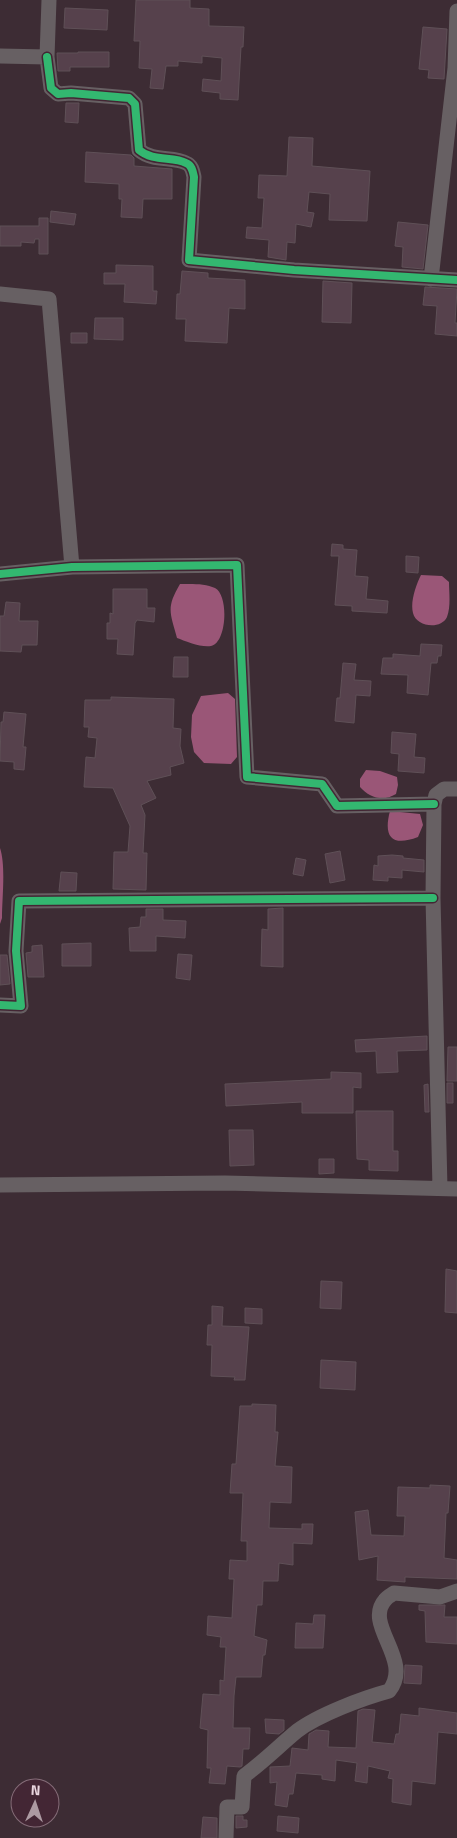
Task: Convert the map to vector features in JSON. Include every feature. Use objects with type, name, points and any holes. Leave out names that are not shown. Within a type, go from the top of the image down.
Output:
[{"type":"street","points":[[49,0],[47,56],[51,88],[58,94],[70,93],[130,98],[135,104],[139,150],[145,155],[186,163],[192,168],[194,177],[189,260],[294,270],[457,280]]},
{"type":"street","points":[[430,279],[455,68],[457,11]]},
{"type":"street","points":[[0,56],[47,56]]},
{"type":"street","points":[[0,294],[49,299],[72,567]]},
{"type":"street","points":[[0,574],[72,567],[237,565],[247,777],[322,784],[337,806],[434,804]]},
{"type":"street","points":[[440,1188],[433,898],[434,804],[436,795],[444,789],[457,790]]},
{"type":"street","points":[[0,1006],[21,1006],[16,951],[19,900],[433,898]]},
{"type":"street","points":[[0,1185],[225,1183],[457,1189]]},
{"type":"street","points":[[226,1838],[227,1807],[242,1808],[244,1776],[299,1730],[336,1711],[389,1691],[394,1684],[395,1659],[382,1630],[380,1614],[384,1600],[394,1593],[440,1597],[457,1591]]},
{"type":"shaded area","points":[[421,575],[442,576],[449,582],[448,613],[447,617],[440,624],[423,624],[415,618],[413,613],[415,589]]},
{"type":"shaded area","points":[[180,584],[207,585],[220,592],[224,609],[223,628],[216,643],[211,646],[198,645],[177,638],[171,605]]},
{"type":"shaded area","points":[[228,693],[235,699],[237,757],[231,764],[204,763],[194,752],[191,737],[192,715],[201,696]]},
{"type":"shaded area","points":[[366,770],[380,771],[397,777],[396,794],[386,798],[377,798],[364,791],[360,787],[360,779]]},
{"type":"shaded area","points":[[390,811],[420,814],[423,825],[418,837],[402,841],[392,838],[388,827]]},
{"type":"shaded area","points":[[0,848],[3,873],[2,918],[0,924]]},
{"type":"building","points":[[136,0],[190,0],[190,8],[209,9],[209,26],[244,27],[238,100],[220,99],[220,93],[202,91],[203,79],[221,81],[222,58],[202,56],[202,63],[178,61],[178,66],[166,66],[163,89],[150,88],[152,69],[139,68],[140,41],[134,41]]},
{"type":"building","points":[[65,8],[108,10],[107,30],[64,28]]},
{"type":"building","points":[[423,27],[447,29],[444,79],[428,78],[429,70],[419,69]]},
{"type":"building","points":[[109,52],[109,67],[70,67],[70,71],[58,71],[57,53]]},
{"type":"building","points":[[66,103],[79,103],[78,123],[65,122]]},
{"type":"building","points":[[289,137],[313,138],[312,166],[370,171],[367,221],[329,220],[330,194],[309,192],[307,212],[314,213],[311,227],[296,224],[295,243],[287,242],[286,260],[268,257],[269,240],[246,238],[247,227],[262,228],[264,198],[258,198],[259,175],[287,176]]},
{"type":"building","points":[[86,152],[131,155],[134,158],[134,166],[172,169],[172,199],[143,199],[142,218],[121,217],[122,199],[119,199],[119,184],[85,182]]},
{"type":"building","points":[[51,211],[76,214],[74,225],[50,222]]},
{"type":"building","points":[[39,218],[48,218],[48,254],[39,254],[39,239],[35,239],[34,243],[21,242],[21,246],[0,246],[0,226],[39,226]]},
{"type":"building","points":[[398,222],[428,225],[423,269],[402,267],[403,247],[395,246]]},
{"type":"building","points":[[116,265],[153,266],[153,291],[157,291],[156,304],[124,302],[125,284],[104,284],[104,273],[116,273]]},
{"type":"building","points":[[182,271],[208,273],[208,278],[245,280],[245,309],[229,308],[227,343],[185,341],[186,319],[176,319],[177,294],[180,294]]},
{"type":"building","points":[[323,281],[352,283],[351,323],[322,322]]},
{"type":"building","points":[[425,287],[457,289],[455,323],[457,323],[457,336],[435,334],[437,306],[423,305]]},
{"type":"building","points":[[95,318],[123,318],[123,340],[94,339]]},
{"type":"building","points":[[71,333],[87,333],[87,343],[71,343]]},
{"type":"building","points":[[332,544],[343,545],[343,549],[357,550],[355,576],[368,577],[366,599],[388,601],[387,613],[352,611],[352,606],[335,605],[339,556],[331,556]]},
{"type":"building","points":[[406,556],[419,557],[418,573],[406,572]]},
{"type":"building","points":[[113,589],[147,589],[147,608],[155,608],[154,622],[137,620],[135,623],[133,655],[117,654],[118,639],[107,639],[107,623],[110,623],[110,613],[113,614]]},
{"type":"building","points":[[6,602],[20,603],[19,621],[38,621],[37,645],[22,645],[21,652],[0,651],[0,616],[4,616]]},
{"type":"building","points":[[421,644],[442,645],[441,656],[438,656],[437,663],[431,663],[428,695],[407,693],[408,675],[381,674],[383,658],[393,658],[393,654],[420,656]]},
{"type":"building","points":[[174,657],[188,657],[188,677],[173,677]]},
{"type":"building","points":[[343,663],[356,664],[354,680],[371,681],[370,696],[356,695],[354,723],[335,721],[337,698],[340,698]]},
{"type":"building","points":[[111,697],[174,699],[173,728],[181,729],[180,746],[184,763],[170,767],[171,775],[147,781],[156,798],[141,805],[145,815],[143,853],[147,853],[146,890],[113,889],[114,852],[128,852],[130,826],[113,788],[84,787],[86,757],[95,758],[97,738],[88,737],[89,727],[84,727],[85,700],[111,700]]},
{"type":"building","points":[[4,712],[26,714],[23,747],[26,747],[24,770],[14,769],[14,762],[0,761],[1,722],[3,722]]},
{"type":"building","points":[[392,732],[416,734],[414,757],[425,758],[424,773],[398,771],[399,754],[391,753]]},
{"type":"building","points":[[340,851],[345,880],[330,883],[325,854]]},
{"type":"building","points":[[392,855],[424,860],[424,872],[402,870],[402,878],[388,877],[388,881],[373,880],[374,865],[378,866],[378,856]]},
{"type":"building","points":[[296,858],[306,860],[303,876],[293,874]]},
{"type":"building","points":[[61,872],[77,873],[76,891],[59,891]]},
{"type":"building","points":[[283,908],[283,967],[261,966],[262,929],[268,930],[268,909]]},
{"type":"building","points":[[146,909],[163,909],[163,920],[186,921],[185,938],[156,936],[156,951],[130,951],[129,928],[140,927],[141,917],[146,917]]},
{"type":"building","points":[[91,943],[91,966],[62,966],[62,944]]},
{"type":"building","points":[[42,945],[44,977],[28,977],[26,953],[32,952],[32,946]]},
{"type":"building","points":[[178,954],[192,955],[190,980],[176,978]]},
{"type":"building","points":[[0,955],[7,955],[10,984],[0,985]]},
{"type":"building","points":[[427,1036],[427,1050],[397,1051],[398,1072],[377,1073],[376,1051],[356,1052],[355,1040]]},
{"type":"building","points":[[448,1047],[457,1047],[457,1081],[447,1081]]},
{"type":"building","points":[[331,1072],[361,1073],[361,1088],[353,1087],[353,1113],[302,1113],[302,1102],[226,1106],[225,1084],[331,1079]]},
{"type":"building","points":[[447,1083],[453,1083],[453,1103],[447,1103]]},
{"type":"building","points":[[428,1084],[429,1112],[425,1112],[424,1085]]},
{"type":"building","points":[[356,1111],[393,1111],[393,1151],[398,1151],[398,1171],[369,1170],[369,1160],[357,1159]]},
{"type":"building","points":[[229,1130],[253,1130],[254,1165],[230,1166]]},
{"type":"building","points":[[319,1159],[334,1159],[334,1173],[319,1174]]},
{"type":"building","points":[[446,1269],[457,1271],[457,1313],[445,1312]]},
{"type":"building","points":[[321,1281],[342,1282],[341,1309],[320,1308]]},
{"type":"building","points":[[212,1306],[223,1307],[222,1326],[249,1327],[245,1380],[234,1380],[235,1377],[211,1376],[212,1345],[207,1345],[208,1325],[212,1325]]},
{"type":"building","points":[[245,1308],[262,1309],[262,1324],[245,1323]]},
{"type":"building","points":[[321,1360],[356,1362],[355,1390],[320,1388]]},
{"type":"building","points":[[252,1404],[276,1405],[275,1432],[278,1432],[275,1466],[292,1467],[291,1503],[270,1502],[269,1528],[302,1529],[302,1524],[313,1524],[312,1544],[293,1543],[293,1565],[279,1563],[278,1581],[263,1581],[262,1605],[257,1605],[254,1636],[267,1640],[265,1655],[263,1655],[261,1677],[236,1677],[234,1696],[233,1728],[250,1728],[249,1749],[243,1749],[242,1766],[227,1766],[225,1784],[209,1783],[211,1768],[207,1768],[208,1730],[200,1728],[203,1694],[220,1695],[220,1680],[224,1681],[226,1647],[220,1647],[221,1637],[207,1635],[208,1616],[232,1618],[234,1579],[229,1579],[230,1560],[247,1561],[247,1541],[241,1541],[243,1493],[230,1493],[232,1464],[236,1464],[240,1406],[252,1406]]},
{"type":"building","points":[[430,1485],[450,1486],[448,1513],[446,1513],[444,1558],[457,1560],[457,1579],[405,1577],[405,1582],[377,1580],[378,1556],[359,1560],[355,1512],[368,1510],[371,1535],[404,1536],[405,1516],[397,1516],[398,1487],[430,1488]]},
{"type":"building","points":[[419,1605],[445,1605],[444,1617],[457,1617],[457,1644],[426,1642],[425,1611],[419,1610]]},
{"type":"building","points":[[314,1615],[325,1615],[323,1648],[295,1648],[296,1623],[313,1624]]},
{"type":"building","points":[[405,1665],[422,1666],[421,1684],[404,1683]]},
{"type":"building","points":[[419,1708],[457,1713],[457,1734],[438,1732],[435,1784],[412,1781],[411,1805],[392,1802],[393,1779],[388,1778],[390,1771],[368,1766],[367,1783],[355,1781],[357,1763],[336,1760],[335,1781],[322,1779],[322,1775],[296,1773],[293,1794],[289,1794],[287,1807],[275,1805],[277,1782],[270,1783],[270,1767],[290,1766],[292,1748],[308,1750],[309,1734],[316,1730],[329,1731],[328,1747],[356,1748],[358,1711],[363,1709],[375,1710],[372,1742],[394,1744],[396,1734],[399,1734],[401,1714],[419,1716]]},
{"type":"building","points":[[265,1719],[284,1720],[284,1730],[279,1734],[266,1733]]},
{"type":"building","points":[[236,1816],[243,1816],[243,1820],[247,1820],[247,1827],[236,1828]]},
{"type":"building","points":[[278,1816],[299,1818],[298,1833],[277,1831]]},
{"type":"building","points":[[203,1817],[217,1818],[217,1838],[201,1838]]},
{"type":"cycle path","points":[[47,57],[51,88],[58,94],[71,93],[129,98],[135,104],[139,150],[157,158],[181,161],[191,167],[194,177],[189,260],[294,270],[457,280]]},
{"type":"cycle path","points":[[0,574],[72,567],[237,565],[247,777],[322,784],[337,806],[434,804]]},
{"type":"cycle path","points":[[0,1005],[21,1006],[16,951],[19,901],[433,898]]}]
